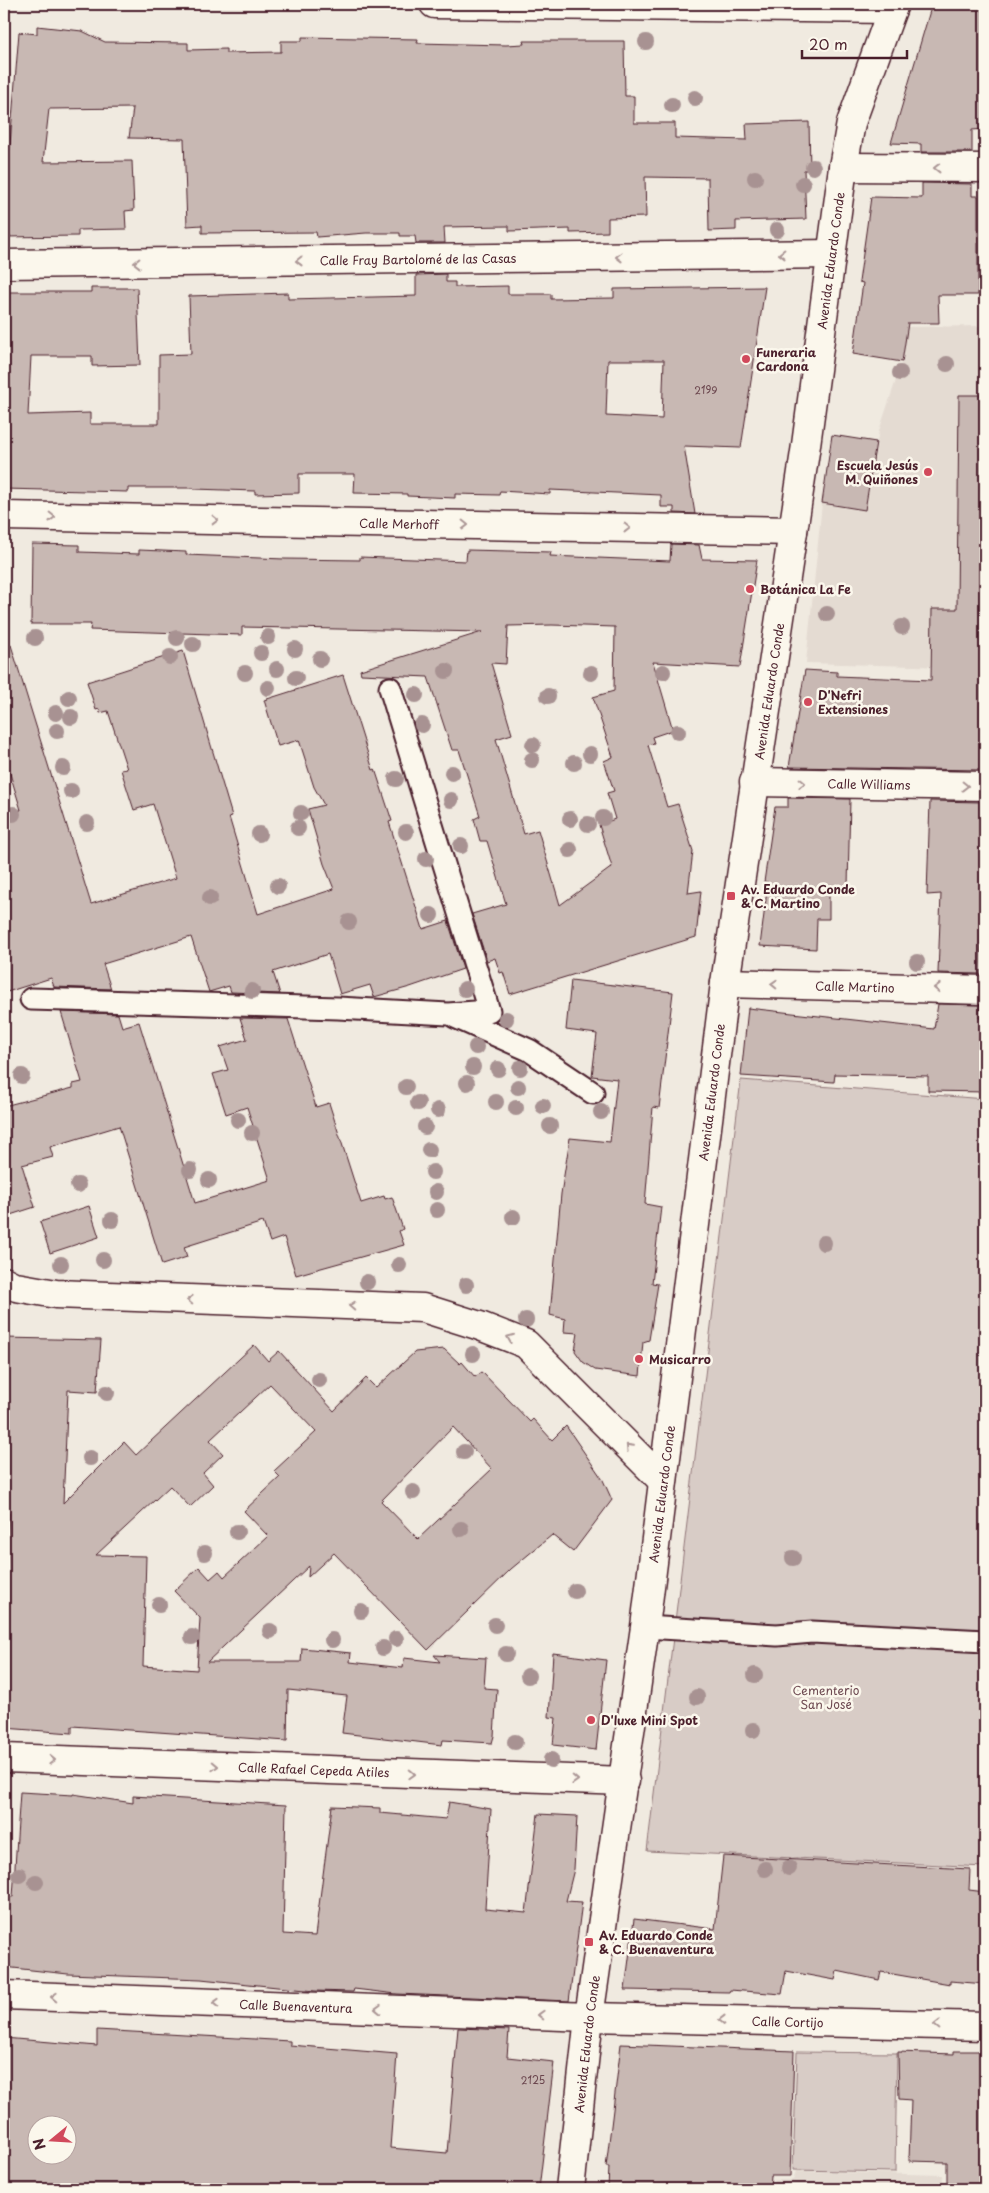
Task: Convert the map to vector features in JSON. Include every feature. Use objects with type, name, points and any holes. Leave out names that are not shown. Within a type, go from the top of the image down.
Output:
[{"type":"street","points":[[434,4],[893,6]]},
{"type":"street","name":"Avenida Eduardo Conde","points":[[570,2189],[590,2017],[625,1782],[645,1627],[725,982],[793,531],[843,167],[851,123],[893,6]]},
{"type":"street","points":[[843,167],[985,168]]},
{"type":"street","name":"Calle Fray Bartolomé de las Casas","points":[[4,264],[831,254]]},
{"type":"street","name":"Calle Merhoff","points":[[4,516],[793,531]]},
{"type":"street","name":"Calle Williams","points":[[754,782],[985,786]]},
{"type":"street","name":"Calle Martino","points":[[725,982],[985,990]]},
{"type":"street","points":[[4,1282],[16,1287],[56,1294],[423,1308],[480,1326],[526,1344],[663,1481]]},
{"type":"street","name":"Calle Rafael Cepeda Atiles","points":[[4,1758],[625,1782]]},
{"type":"street","name":"Calle Buenaventura","points":[[4,1995],[590,2017]]},
{"type":"street","name":"Calle Cortijo","points":[[590,2017],[985,2026]]},
{"type":"lane","points":[[31,999],[328,1008],[448,1014],[489,1011],[390,688]]},
{"type":"lane","points":[[448,1014],[529,1050],[593,1094]]},
{"type":"lane","points":[[645,1627],[777,1635],[812,1632],[985,1641]]},
{"type":"shaded area","name":"Escuela Jesús M. Quiñones","points":[[985,326],[985,668],[806,663],[822,503],[865,510],[879,431],[902,362],[907,327]]},
{"type":"shaded area","points":[[796,2171],[943,2175],[942,2189],[773,2189],[774,2180],[793,2180]]},
{"type":"green space","name":"Cementerio San José","points":[[741,1080],[985,1099],[985,1867],[647,1851]]},
{"type":"green space","points":[[797,2052],[897,2053],[895,2172],[793,2170]]},
{"type":"building","points":[[932,4],[985,4],[985,129],[972,130],[972,152],[921,152],[921,144],[891,143]]},
{"type":"building","points":[[37,26],[82,31],[105,42],[188,43],[188,50],[226,49],[226,53],[281,52],[281,41],[302,41],[302,37],[418,39],[417,43],[506,45],[524,44],[523,41],[624,41],[625,96],[634,96],[634,123],[675,123],[675,138],[747,140],[746,124],[809,122],[810,170],[804,170],[806,219],[736,221],[736,230],[709,231],[708,178],[645,177],[646,217],[608,218],[608,232],[570,233],[570,229],[509,231],[509,226],[444,227],[445,243],[416,243],[415,236],[400,236],[400,233],[366,233],[317,237],[316,232],[202,233],[202,225],[187,226],[184,139],[129,138],[133,108],[49,109],[43,162],[132,161],[134,210],[125,211],[126,229],[78,230],[78,236],[4,237],[4,157],[9,157],[19,32],[37,34]]},
{"type":"building","points":[[922,183],[972,184],[972,196],[978,196],[978,295],[938,295],[939,323],[908,323],[902,362],[853,354],[863,283],[859,282],[871,197],[922,198]]},
{"type":"building","points":[[446,274],[446,282],[455,282],[455,287],[508,286],[508,294],[551,294],[551,299],[614,298],[614,289],[765,287],[741,448],[684,446],[695,514],[674,513],[674,507],[661,507],[661,495],[550,490],[550,494],[500,491],[499,495],[455,494],[455,498],[407,496],[407,494],[354,493],[355,474],[299,474],[299,493],[255,494],[255,491],[194,488],[128,488],[128,492],[4,489],[4,292],[91,292],[91,288],[137,288],[140,365],[92,366],[92,356],[31,356],[28,415],[90,413],[90,424],[159,424],[159,355],[191,354],[189,296],[288,293],[288,299],[416,296],[416,275]],"holes":[[[608,360],[664,360],[662,419],[606,416]]]},
{"type":"building","points":[[959,395],[985,395],[985,717],[982,770],[789,767],[805,670],[837,672],[837,676],[931,680],[932,609],[957,609]]},
{"type":"building","points":[[832,435],[876,442],[865,510],[822,503]]},
{"type":"building","points":[[32,544],[79,545],[79,552],[139,554],[139,550],[186,552],[186,555],[284,559],[360,560],[360,557],[466,561],[467,550],[551,552],[550,556],[670,561],[671,544],[699,545],[702,559],[757,560],[740,667],[653,662],[673,730],[652,737],[654,743],[648,745],[667,807],[678,804],[693,851],[688,893],[701,891],[696,937],[510,994],[503,972],[500,973],[495,958],[487,961],[472,914],[506,904],[487,841],[480,841],[474,819],[480,816],[459,750],[452,750],[428,677],[361,674],[360,670],[482,632],[242,627],[242,635],[90,630],[91,624],[31,624]],"holes":[[[508,626],[615,627],[614,691],[593,697],[613,757],[604,761],[614,791],[607,793],[615,819],[599,825],[612,867],[560,905],[538,830],[524,834],[496,739],[512,734],[491,663],[506,664]]]},
{"type":"building","points":[[11,645],[91,904],[176,878],[153,804],[134,810],[121,770],[127,769],[108,711],[100,713],[99,709],[96,710],[87,682],[183,651],[232,816],[229,817],[258,914],[334,889],[324,864],[308,809],[324,805],[314,787],[299,740],[278,746],[264,700],[343,675],[373,770],[375,769],[392,821],[389,822],[423,929],[448,921],[463,969],[374,997],[370,985],[340,994],[328,954],[273,972],[280,994],[231,992],[229,986],[209,992],[191,937],[103,964],[111,989],[54,987],[51,978],[4,993],[4,812],[21,810],[4,754],[4,646]]},
{"type":"building","points":[[788,798],[850,799],[848,886],[829,886],[829,919],[817,919],[816,949],[760,946],[768,882],[764,882],[775,807],[788,807]]},
{"type":"building","points":[[930,801],[980,802],[980,809],[985,809],[985,875],[982,875],[980,974],[938,973],[941,894],[927,895]]},
{"type":"building","points":[[571,980],[673,992],[659,1108],[653,1107],[645,1204],[661,1207],[652,1283],[658,1284],[649,1340],[643,1342],[640,1376],[595,1370],[583,1362],[575,1351],[578,1333],[564,1332],[565,1319],[550,1315],[561,1194],[570,1138],[610,1142],[617,1079],[592,1076],[597,1034],[566,1030]]},
{"type":"building","points":[[938,1004],[980,1005],[979,1018],[985,1018],[985,1092],[928,1091],[928,1076],[835,1074],[834,1082],[741,1076],[748,1008],[934,1029]]},
{"type":"building","points":[[61,1012],[118,1014],[122,1027],[139,1022],[195,1203],[270,1180],[247,1107],[226,1114],[213,1074],[228,1070],[220,1047],[247,1039],[240,1018],[288,1019],[316,1107],[329,1103],[361,1203],[384,1196],[385,1199],[392,1197],[403,1229],[399,1231],[404,1245],[296,1275],[284,1237],[270,1242],[263,1222],[184,1247],[187,1257],[162,1265],[119,1126],[50,1147],[53,1157],[22,1165],[35,1207],[4,1217],[4,1106],[73,1088],[73,1084],[82,1082]]},
{"type":"building","points":[[89,1206],[99,1237],[50,1253],[40,1222]]},
{"type":"building","points":[[4,1338],[101,1340],[97,1392],[68,1390],[63,1503],[124,1442],[136,1455],[254,1345],[268,1361],[279,1351],[334,1411],[366,1378],[376,1388],[415,1352],[444,1349],[460,1364],[462,1362],[475,1377],[482,1372],[530,1422],[533,1419],[552,1440],[566,1426],[603,1480],[612,1500],[573,1552],[552,1535],[511,1569],[428,1650],[334,1553],[308,1577],[309,1566],[207,1662],[301,1662],[302,1648],[351,1653],[350,1662],[403,1668],[404,1658],[440,1662],[434,1655],[486,1658],[484,1688],[497,1689],[492,1743],[443,1740],[442,1745],[342,1733],[347,1696],[288,1690],[287,1741],[72,1726],[72,1733],[4,1728],[4,1574],[6,1574],[9,1513],[4,1513]],"holes":[[[270,1384],[316,1432],[274,1471],[280,1477],[244,1511],[268,1536],[224,1577],[219,1571],[210,1579],[199,1567],[174,1591],[200,1618],[197,1670],[143,1666],[146,1556],[96,1555],[170,1486],[190,1507],[213,1485],[203,1473],[223,1454],[210,1440]],[[453,1427],[492,1469],[418,1539],[381,1501]]]},
{"type":"building","points":[[553,1653],[606,1660],[596,1750],[553,1745],[556,1718],[549,1717]]},
{"type":"building","points":[[20,1792],[73,1794],[133,1803],[133,1796],[286,1805],[283,1934],[315,1936],[332,1806],[380,1808],[380,1813],[446,1819],[449,1802],[491,1809],[485,1909],[526,1913],[538,1814],[577,1816],[574,1869],[566,1901],[582,1902],[569,2001],[397,1994],[354,1989],[353,1992],[315,1991],[201,1979],[68,1974],[4,1967],[4,1896],[13,1897]]},
{"type":"building","points":[[723,1856],[970,1869],[969,1890],[985,1892],[985,1984],[950,1981],[950,1984],[881,1972],[879,1980],[837,1971],[835,1980],[786,1971],[782,1994],[730,1990],[729,1992],[625,1990],[634,1919],[715,1929]]},
{"type":"building","points":[[458,2028],[509,2030],[507,2057],[554,2062],[539,2189],[4,2189],[4,2038],[97,2046],[97,2030],[290,2041],[290,2045],[397,2054],[390,2148],[447,2153]]},
{"type":"building","points":[[621,2044],[794,2051],[790,2176],[771,2176],[770,2189],[608,2189],[609,2167],[606,2167]]},
{"type":"building","points":[[954,2051],[985,2051],[985,2189],[947,2189],[947,2162],[909,2161],[911,2100],[899,2099],[898,2052],[954,2054]]},
{"type":"place","name":"Funeraria Cardona","points":[[746,359]]},
{"type":"place","name":"Escuela Jesús M. Quiñones","points":[[928,472]]},
{"type":"place","name":"Botánica La Fe","points":[[750,589]]},
{"type":"place","name":"D'Nefri Extensiones","points":[[808,702]]},
{"type":"place","name":"Av. Eduardo Conde & C. Martino","points":[[731,896]]},
{"type":"place","name":"Musicarro","points":[[639,1359]]},
{"type":"place","name":"D'luxe Mini Spot","points":[[591,1720]]},
{"type":"place","name":"Av. Eduardo Conde & C. Buenaventura","points":[[589,1942]]}]
